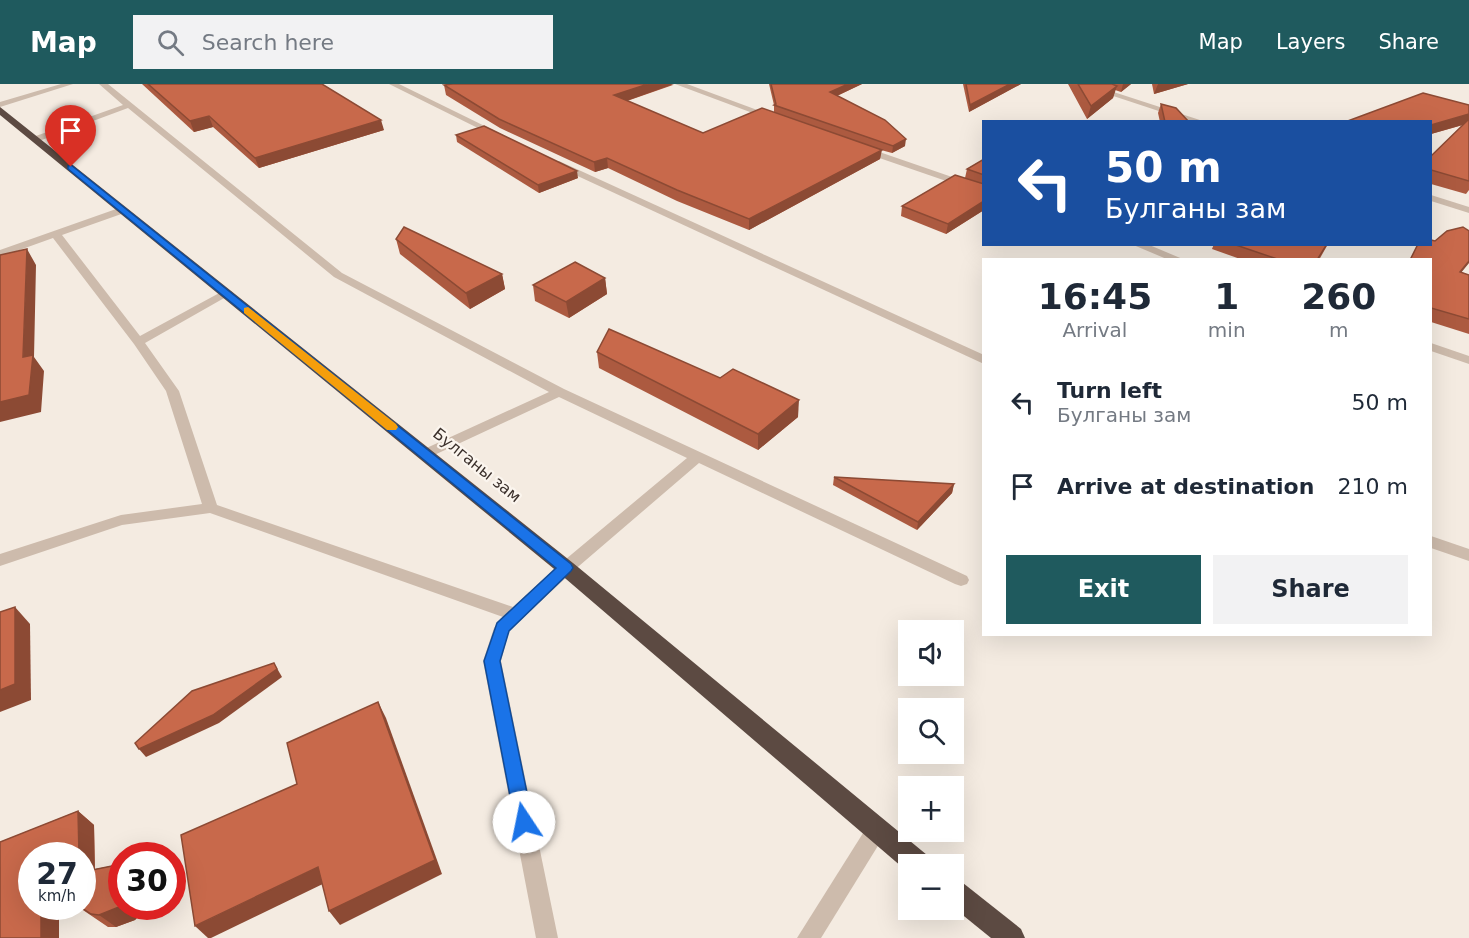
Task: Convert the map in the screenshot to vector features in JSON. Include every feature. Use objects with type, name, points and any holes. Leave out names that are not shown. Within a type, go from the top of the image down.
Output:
[{"type":"highway","name":"Булганы зам","points":[[0,108],[566,568],[906,854]]},
{"type":"highway","points":[[964,900],[1012,938]]},
{"type":"street","points":[[0,108],[69,84]]},
{"type":"street","points":[[103,84],[127,106],[338,276],[559,392],[961,580]]},
{"type":"street","points":[[393,84],[511,140]]},
{"type":"street","points":[[679,84],[784,121]]},
{"type":"street","points":[[1081,84],[1196,120]]},
{"type":"street","points":[[36,139],[127,106]]},
{"type":"street","points":[[850,145],[982,190]]},
{"type":"street","points":[[554,161],[982,359]]},
{"type":"street","points":[[1432,198],[1469,210]]},
{"type":"street","points":[[0,254],[123,210]]},
{"type":"street","points":[[56,235],[138,342],[172,391],[211,508]]},
{"type":"street","points":[[1142,246],[1174,258]]},
{"type":"street","points":[[138,342],[226,293]]},
{"type":"street","points":[[1432,347],[1469,360]]},
{"type":"street","points":[[425,454],[559,392]]},
{"type":"street","points":[[547,938],[492,661],[502,628],[566,568],[698,457]]},
{"type":"street","points":[[0,560],[121,520],[211,508],[516,615]]},
{"type":"street","points":[[1432,542],[1469,555]]},
{"type":"street","points":[[808,938],[876,829]]},
{"type":"building","points":[[148,84],[322,84],[381,120],[255,158],[209,116],[190,121]]},
{"type":"building","points":[[648,84],[614,95],[703,133],[762,108],[882,150],[749,219],[607,158],[594,162],[499,119],[444,85]]},
{"type":"building","points":[[771,84],[848,84],[830,92],[885,120],[906,139],[893,146],[774,105],[776,104]]},
{"type":"building","points":[[966,84],[1010,84],[970,105]]},
{"type":"building","points":[[1078,84],[1112,84],[1117,86],[1091,106]]},
{"type":"building","points":[[1423,93],[1469,105],[1469,114],[1432,125],[1432,120],[1350,120]]},
{"type":"building","points":[[1161,104],[1176,108],[1187,120],[1165,120]]},
{"type":"building","points":[[1469,119],[1469,181],[1432,170],[1432,155]]},
{"type":"building","points":[[484,126],[577,171],[538,185],[456,135]]},
{"type":"building","points":[[982,160],[982,174],[967,169]]},
{"type":"building","points":[[955,175],[982,183],[982,202],[948,224],[902,206]]},
{"type":"building","points":[[404,227],[502,274],[466,293],[396,239]]},
{"type":"building","points":[[1463,227],[1469,231],[1469,261],[1460,272],[1469,275],[1469,319],[1432,308],[1432,258],[1411,258],[1417,246],[1432,246],[1432,240],[1435,241],[1447,231]]},
{"type":"building","points":[[1239,246],[1326,246],[1318,258],[1274,258]]},
{"type":"building","points":[[27,249],[23,357],[33,355],[29,395],[0,402],[0,255]]},
{"type":"building","points":[[575,262],[605,278],[566,302],[533,285]]},
{"type":"building","points":[[609,329],[720,378],[733,369],[799,400],[758,434],[597,352]]},
{"type":"building","points":[[834,477],[954,484],[918,522]]},
{"type":"building","points":[[15,607],[15,684],[0,690],[0,612]]},
{"type":"building","points":[[274,663],[277,669],[213,715],[139,749],[135,743],[192,691]]},
{"type":"building","points":[[378,702],[435,860],[329,911],[318,867],[195,926],[186,868],[186,842],[182,842],[181,835],[297,784],[287,743]]},
{"type":"building","points":[[78,811],[79,842],[18,842],[18,920],[41,920],[41,938],[0,938],[0,842]]},
{"type":"building","points":[[108,867],[108,911],[99,915],[96,915],[96,869]]},
{"type":"slow traffic","points":[[248,311],[392,427]]},
{"type":"route","points":[[71,167],[566,568],[502,628],[492,661],[524,822]]}]
